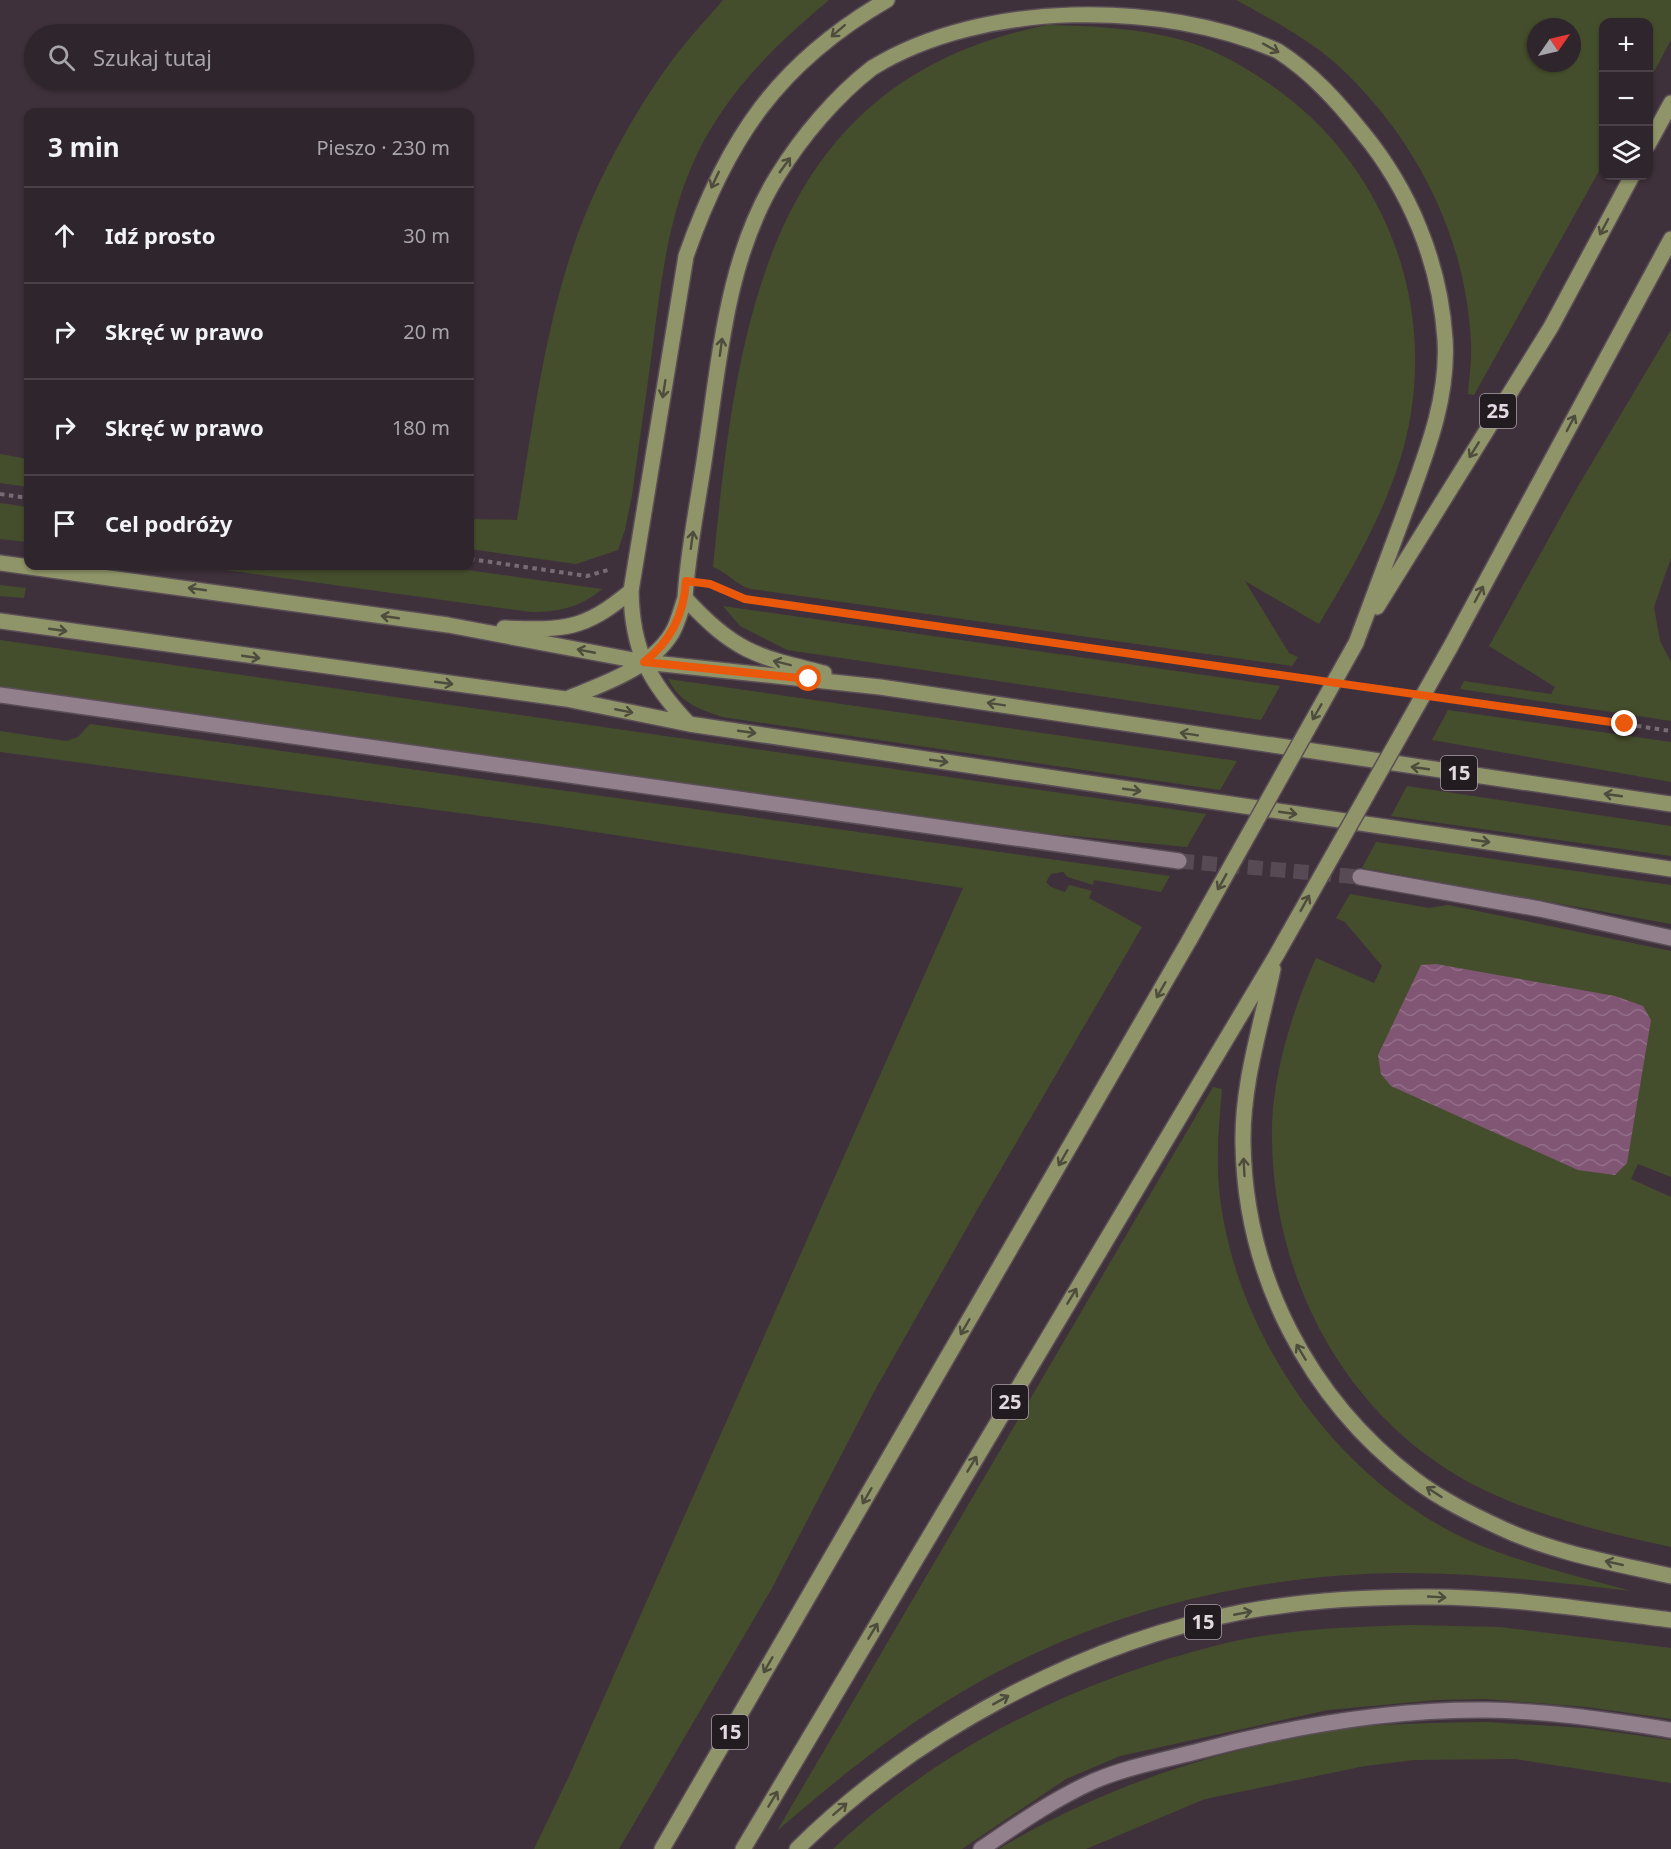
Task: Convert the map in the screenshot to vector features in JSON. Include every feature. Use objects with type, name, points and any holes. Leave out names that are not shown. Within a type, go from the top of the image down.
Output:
[{"type":"main road","points":[[689,724],[664,698],[644,662],[632,623],[631,591],[686,256],[722,165],[746,125],[788,75],[847,23],[887,0]]},
{"type":"main road","name":"15","points":[[662,1849],[1190,939],[1356,643],[1422,466],[1438,416],[1445,377],[1445,339],[1439,295],[1426,246],[1408,201],[1379,152],[1328,90],[1278,51],[1220,23],[1166,8],[1105,1],[1040,3],[997,12],[942,30],[906,47],[873,67],[846,91],[807,135],[777,176],[748,234],[727,308],[685,598]]},
{"type":"main road","points":[[1653,136],[1671,103]]},
{"type":"main road","name":"25","points":[[1356,643],[1551,327],[1630,180]]},
{"type":"main road","name":"25","points":[[743,1849],[1276,954],[1451,646],[1671,239]]},
{"type":"main road","points":[[0,563],[24,566]]},
{"type":"main road","points":[[51,570],[448,625],[644,662],[880,687]]},
{"type":"main road","points":[[448,625],[555,630],[578,626],[597,616],[631,591]]},
{"type":"main road","points":[[566,699],[608,682],[644,662],[658,651],[672,632],[685,598],[709,624],[737,646],[760,657],[880,687]]},
{"type":"main road","points":[[0,621],[566,699],[689,724],[1671,869]]},
{"type":"main road","name":"15","points":[[880,687],[1671,804]]},
{"type":"main road","points":[[1276,954],[1246,1089],[1243,1141],[1245,1183],[1256,1245],[1265,1276],[1272,1296],[1299,1351],[1337,1405],[1406,1472],[1446,1500],[1502,1529],[1543,1544],[1671,1576]]},
{"type":"main road","name":"15","points":[[797,1849],[874,1779],[939,1736],[1006,1697],[1082,1663],[1163,1632],[1254,1611],[1325,1601],[1423,1597],[1516,1602],[1671,1620]]},
{"type":"street","points":[[0,695],[1179,861]]},
{"type":"street","points":[[1360,877],[1540,909],[1671,938]]},
{"type":"street","points":[[981,1849],[1058,1799],[1095,1781],[1230,1742],[1332,1720],[1485,1710],[1585,1718],[1671,1730]]},
{"type":"path","points":[[0,494],[24,497]]},
{"type":"path","points":[[474,560],[587,576],[618,568],[635,571]]},
{"type":"path","points":[[686,581],[710,584],[745,599],[1315,678]]},
{"type":"path","points":[[1350,683],[1407,692]]},
{"type":"path","points":[[1442,697],[1671,731]]},
{"type":"green space","points":[[723,0],[829,0],[783,41],[741,86],[717,119],[688,175],[670,235],[664,266],[632,495],[625,530],[618,550],[576,564],[474,550],[474,519],[517,520],[544,358],[563,278],[576,239],[591,201],[618,146],[661,75]]},
{"type":"green space","points":[[1236,0],[1671,0],[1671,40],[1653,74],[1653,18],[1599,18],[1599,171],[1474,395],[1468,394],[1471,344],[1460,268],[1449,232],[1417,163],[1396,131],[1346,73],[1321,51]]},
{"type":"green space","points":[[1047,25],[1115,28],[1165,36],[1201,46],[1239,65],[1297,104],[1332,139],[1361,178],[1385,220],[1402,265],[1412,313],[1415,363],[1411,413],[1397,469],[1387,496],[1362,549],[1319,624],[1245,581],[1289,653],[1298,657],[1292,666],[751,589],[713,567],[736,389],[755,304],[783,227],[824,158],[879,99],[953,54]]},
{"type":"green space","points":[[1671,330],[1671,558],[1654,607],[1660,641],[1671,662],[1671,721],[1460,689],[1464,681],[1551,694],[1555,687],[1489,646],[1577,488]]},
{"type":"green space","points":[[0,454],[24,458],[24,486],[0,483]]},
{"type":"green space","points":[[0,503],[24,506],[24,542],[0,539]]},
{"type":"green space","points":[[224,570],[467,570],[602,589],[586,600],[569,607],[531,612]]},
{"type":"green space","points":[[0,585],[26,588],[24,598],[0,596]]},
{"type":"green space","points":[[723,606],[1280,686],[1261,720],[787,650],[740,626]]},
{"type":"green space","points":[[0,640],[1206,814],[1187,847],[979,827],[0,687]]},
{"type":"green space","points":[[668,679],[1237,761],[1220,790],[722,717],[691,704],[678,694]]},
{"type":"green space","points":[[1448,710],[1671,742],[1671,782],[1432,740]]},
{"type":"green space","points":[[90,724],[1170,876],[1161,892],[1094,880],[1093,885],[1068,877],[1063,872],[1051,874],[1046,882],[1051,887],[1065,892],[1069,885],[1092,891],[1089,898],[1142,927],[875,1390],[772,1588],[619,1849],[534,1849],[570,1774],[963,888],[549,825],[0,752],[0,731],[66,741],[78,737]]},
{"type":"green space","points":[[1407,786],[1671,826],[1671,856],[1391,816]]},
{"type":"green space","points":[[1376,842],[1671,885],[1671,924],[1362,868]]},
{"type":"green space","points":[[1350,894],[1429,908],[1448,905],[1671,951],[1671,1177],[1638,1164],[1631,1179],[1671,1197],[1671,1547],[1613,1534],[1525,1507],[1470,1483],[1445,1468],[1404,1437],[1369,1402],[1339,1362],[1314,1318],[1295,1272],[1282,1224],[1274,1174],[1272,1124],[1277,1082],[1286,1039],[1316,958],[1374,983],[1382,966],[1345,922],[1336,918]]},
{"type":"green space","points":[[1213,1087],[1222,1089],[1218,1152],[1219,1189],[1229,1244],[1246,1297],[1270,1348],[1300,1397],[1336,1441],[1376,1481],[1421,1514],[1470,1541],[1529,1563],[1631,1591],[1484,1576],[1395,1573],[1347,1575],[1250,1587],[1202,1596],[1155,1609],[1108,1623],[1063,1641],[986,1678],[893,1738],[777,1831]]},
{"type":"green space","points":[[1412,1625],[1500,1627],[1671,1648],[1671,1719],[1587,1707],[1486,1699],[1437,1700],[1328,1710],[1120,1756],[1066,1779],[962,1849],[833,1849],[874,1812],[918,1779],[964,1749],[1062,1698],[1113,1678],[1218,1645],[1266,1635]]},
{"type":"green space","points":[[1487,1722],[1585,1728],[1671,1740],[1671,1783],[1515,1759],[1414,1760],[1365,1766],[1205,1799],[1086,1849],[999,1849],[1065,1813],[1099,1798],[1134,1783],[1206,1759],[1337,1729],[1393,1724]]},
{"type":"water","points":[[1436,964],[1615,996],[1643,1006],[1651,1020],[1627,1163],[1615,1175],[1578,1170],[1391,1086],[1381,1074],[1378,1055],[1421,965]]},
{"type":"tunnel","points":[[1179,861],[1360,877]]},
{"type":"route","points":[[809,679],[644,662],[658,651],[672,632],[685,598],[686,581],[710,584],[745,599],[1373,686],[1625,724]]}]
